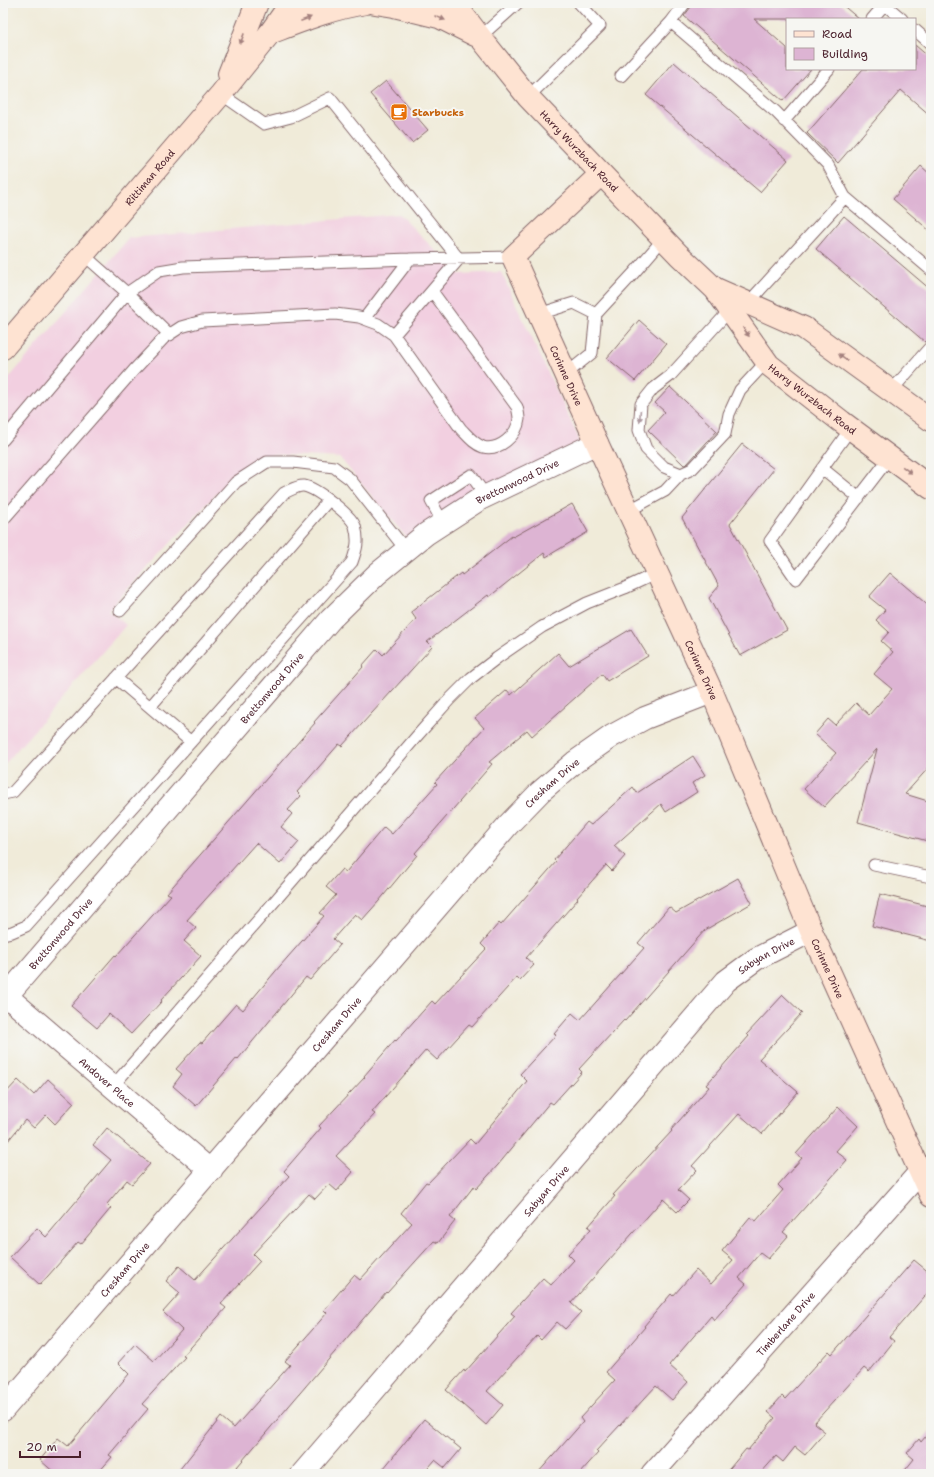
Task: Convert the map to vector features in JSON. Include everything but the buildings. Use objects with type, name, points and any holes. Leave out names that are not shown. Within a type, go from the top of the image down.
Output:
[{"type":"main road","points":[[221,94],[257,3]]},
{"type":"main road","name":"Rittiman Road","points":[[3,348],[221,94],[270,33],[291,3]]},
{"type":"main road","points":[[270,33],[324,12],[345,6],[366,3]]},
{"type":"main road","points":[[375,3],[438,17],[480,37]]},
{"type":"main road","name":"Harry Wurzbach Road","points":[[454,3],[528,97],[601,174],[715,289],[739,307],[804,328],[931,420]]},
{"type":"main road","points":[[513,257],[601,174]]},
{"type":"main road","name":"Corinne Drive","points":[[513,257],[712,692],[811,931],[927,1184]]},
{"type":"main road","name":"Harry Wurzbach Road","points":[[739,307],[766,362],[931,488]]},
{"type":"street","name":"Brettonwood Drive","points":[[4,996],[331,619],[377,574],[426,534],[486,496],[597,443]]},
{"type":"street","name":"Cresham Drive","points":[[3,1410],[508,825],[540,792],[574,762],[612,736],[645,718],[712,692]]},
{"type":"street","name":"Sabyan Drive","points":[[302,1474],[726,981],[756,959],[811,931]]},
{"type":"street","name":"Andover Place","points":[[4,996],[210,1171]]},
{"type":"street","name":"Timberlane Drive","points":[[652,1474],[927,1184]]},
{"type":"lane","points":[[480,37],[518,3]]},
{"type":"lane","points":[[528,97],[600,26],[579,3]]},
{"type":"lane","points":[[621,76],[671,22],[685,3]]},
{"type":"lane","points":[[873,18],[884,4],[901,18]]},
{"type":"lane","points":[[671,22],[784,120],[828,164],[845,197],[931,270]]},
{"type":"lane","points":[[916,31],[931,44]]},
{"type":"lane","points":[[784,120],[827,70]]},
{"type":"lane","points":[[221,94],[264,124],[291,117],[330,98],[459,258]]},
{"type":"lane","points":[[681,474],[664,467],[646,449],[639,430],[641,404],[653,388],[670,376],[845,197]]},
{"type":"lane","points":[[566,374],[592,353],[596,314],[664,238]]},
{"type":"lane","points":[[84,255],[170,335]]},
{"type":"lane","points":[[3,440],[127,294],[159,271],[183,267],[513,257]]},
{"type":"lane","points":[[394,335],[459,258]]},
{"type":"lane","points":[[364,319],[410,259]]},
{"type":"lane","points":[[3,520],[134,370],[164,338],[181,327],[202,320],[335,314],[364,319],[378,324],[394,335],[461,429],[473,442],[484,447],[505,443],[516,430],[519,419],[517,407],[432,290]]},
{"type":"lane","points":[[539,314],[574,303],[596,314]]},
{"type":"lane","points":[[891,391],[931,346]]},
{"type":"lane","points":[[628,511],[665,491],[681,474],[692,469],[725,434],[729,414],[740,390],[766,362]]},
{"type":"lane","points":[[851,428],[770,541],[796,579],[890,458]]},
{"type":"lane","points":[[120,611],[236,482],[267,462],[293,462],[334,467],[350,479],[406,550]]},
{"type":"lane","points":[[822,468],[859,498]]},
{"type":"lane","points":[[3,794],[13,792],[284,493],[303,486],[314,490],[345,513],[354,524],[358,544],[352,562],[26,926],[3,934]]},
{"type":"lane","points":[[150,707],[329,500]]},
{"type":"lane","points":[[112,1087],[417,736],[471,678],[542,627],[587,603],[657,573]]},
{"type":"lane","points":[[116,678],[191,742]]},
{"type":"lane","points":[[874,865],[931,877]]},
{"type":"shaded area","points":[[399,214],[459,274],[501,272],[580,441],[406,537],[340,458],[268,454],[233,476],[108,610],[126,625],[3,766],[3,385],[129,238]]},
{"type":"place","name":"Starbucks","points":[[399,112]]}]
